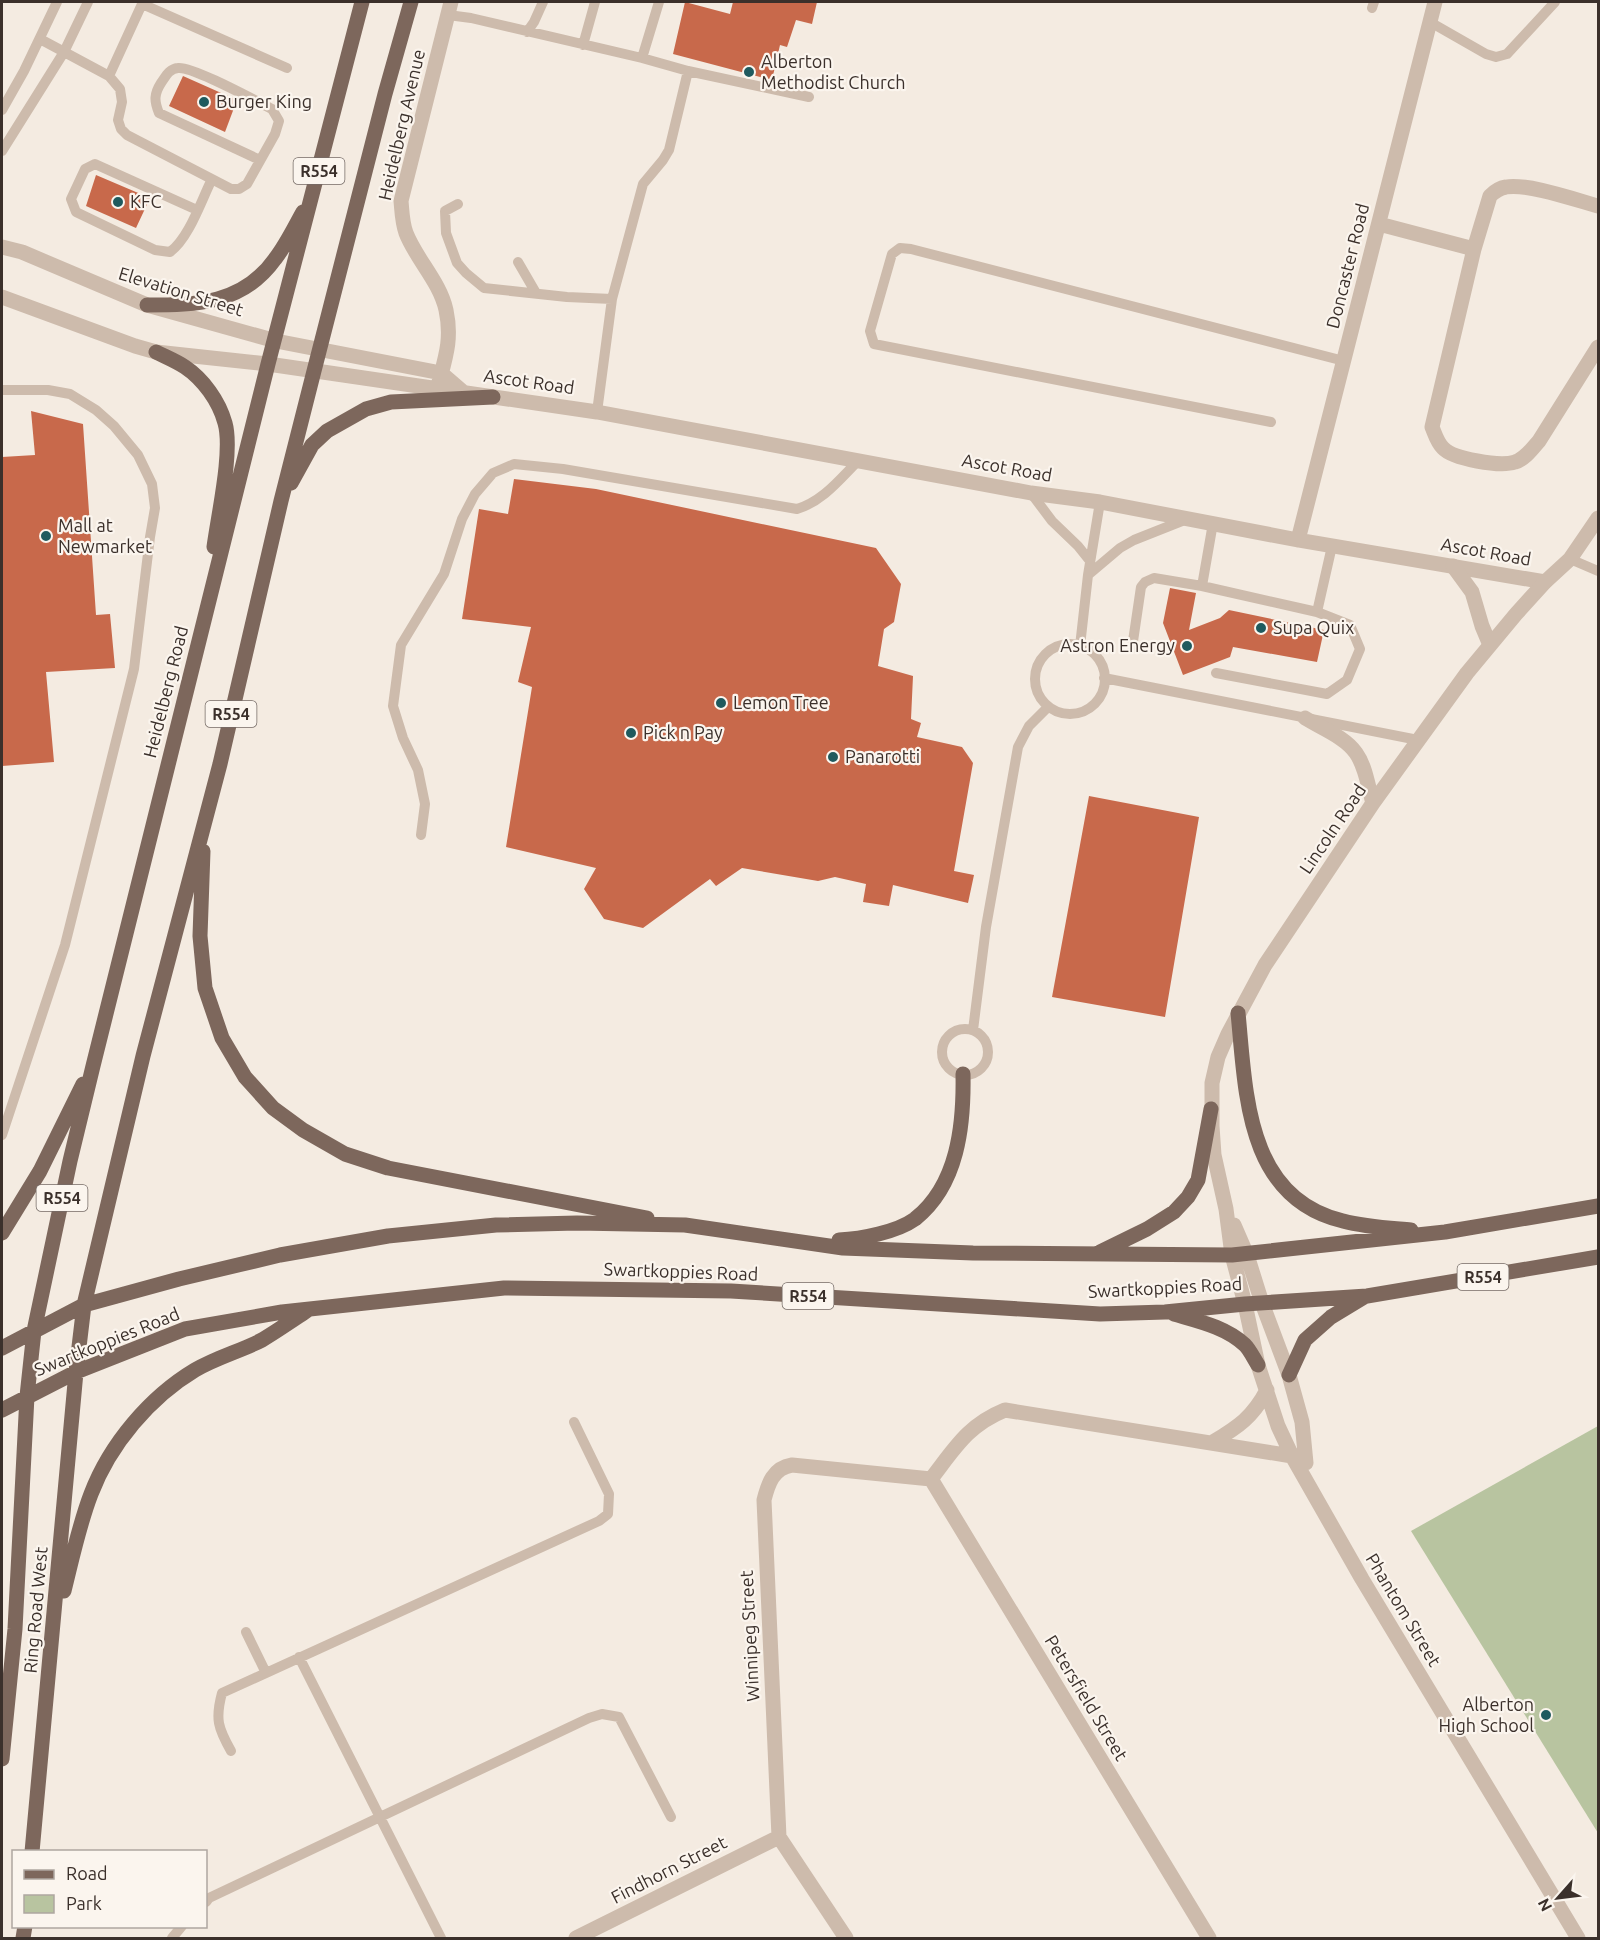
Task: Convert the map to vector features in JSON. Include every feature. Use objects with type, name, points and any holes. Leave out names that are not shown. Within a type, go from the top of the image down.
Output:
[{"type":"main road","name":"Heidelberg Road","points":[[27,1396],[34,1331],[70,1161],[268,364],[276,341],[362,2]]},
{"type":"main road","name":"R554","points":[[76,1372],[84,1305],[140,1067],[220,764],[281,501],[314,371],[411,2]]},
{"type":"main road","points":[[147,305],[186,305],[220,300],[249,285],[262,275],[275,260],[314,194]]},
{"type":"main road","points":[[156,352],[186,368],[198,378],[212,394],[226,424],[228,447],[203,627]]},
{"type":"main road","points":[[281,501],[312,445],[327,430],[366,409],[391,402],[493,396]]},
{"type":"main road","points":[[204,823],[200,936],[205,988],[222,1038],[245,1077],[273,1108],[303,1130],[345,1154],[388,1168],[686,1225]]},
{"type":"main road","points":[[1238,1013],[1247,1100],[1255,1133],[1263,1157],[1273,1175],[1288,1191],[1306,1206],[1341,1221],[1364,1226],[1445,1232]]},
{"type":"main road","points":[[2,1233],[40,1171],[93,1066]]},
{"type":"main road","points":[[803,1242],[856,1239],[891,1230],[914,1220],[941,1188],[953,1167],[961,1119],[963,1074]]},
{"type":"main road","points":[[1094,1254],[1147,1229],[1174,1212],[1188,1197],[1198,1180],[1211,1109]]},
{"type":"main road","name":"Swartkoppies Road","points":[[2,1348],[84,1305],[179,1279],[280,1255],[388,1236],[496,1225],[686,1225],[855,1249],[973,1253],[1240,1255],[1445,1232],[1599,1206]]},
{"type":"main road","name":"Swartkoppies Road","points":[[2,1410],[76,1372],[185,1329],[310,1309],[504,1288],[731,1291],[1100,1314],[1165,1312],[1367,1296],[1599,1257]]},
{"type":"main road","points":[[1289,1375],[1305,1340],[1331,1317],[1367,1296]]},
{"type":"main road","points":[[53,1637],[76,1541],[91,1493],[112,1450],[166,1390],[194,1371],[260,1341],[310,1309]]},
{"type":"main road","points":[[1165,1312],[1205,1322],[1226,1332],[1245,1345],[1258,1365]]},
{"type":"main road","name":"Ring Road West","points":[[32,1850],[76,1372]]},
{"type":"main road","name":"Ring Road West","points":[[2,1759],[15,1629],[27,1396]]},
{"type":"street","name":"Doncaster Road","points":[[1298,540],[1435,2]]},
{"type":"street","name":"Heidelberg Avenue","points":[[436,390],[447,356],[449,335],[446,310],[443,298],[406,233],[401,201],[449,8]]},
{"type":"street","points":[[1599,206],[1536,189],[1506,186],[1490,196],[1474,249],[1432,427],[1443,448],[1452,455],[1485,462],[1503,464],[1516,462],[1529,453],[1539,441],[1599,347]]},
{"type":"street","points":[[1379,224],[1474,249]]},
{"type":"street","name":"Elevation Street","points":[[2,247],[22,252],[147,305],[276,341],[320,350]]},
{"type":"street","points":[[2,297],[156,352],[314,371]]},
{"type":"street","points":[[320,350],[441,373]]},
{"type":"street","name":"Ascot Road","points":[[314,371],[597,412],[1031,493],[1100,502],[1298,540],[1545,582]]},
{"type":"street","name":"Ascot Road","points":[[441,373],[463,392]]},
{"type":"street","name":"Lincoln Road","points":[[1240,1255],[1226,1209],[1214,1155],[1211,1109],[1212,1083],[1218,1057],[1238,1013],[1265,965],[1372,803],[1490,645],[1545,582],[1570,559],[1599,518]]},
{"type":"street","points":[[1453,566],[1473,592],[1482,626],[1490,645]]},
{"type":"street","points":[[1305,718],[1347,743],[1356,753],[1372,803]]},
{"type":"street","name":"Phantom Street","points":[[1240,1255],[1262,1303],[1289,1375],[1302,1422],[1299,1455]]},
{"type":"street","name":"Phantom Street","points":[[1240,1255],[1245,1304],[1258,1365],[1278,1426],[1299,1455],[1309,1484],[1367,1589],[1578,1938]]},
{"type":"street","points":[[1213,1442],[1249,1418],[1267,1390]]},
{"type":"street","points":[[931,1479],[966,1434],[987,1418],[1005,1410],[1299,1455]]},
{"type":"street","name":"Winnipeg Street","points":[[779,1837],[764,1500],[768,1485],[784,1466],[792,1465],[931,1479]]},
{"type":"street","name":"Petersfield Street","points":[[931,1479],[1209,1938]]},
{"type":"street","points":[[779,1837],[846,1938]]},
{"type":"street","name":"Findhorn Street","points":[[576,1938],[779,1837]]},
{"type":"lane","points":[[2,110],[24,71],[57,2]]},
{"type":"lane","points":[[2,151],[64,52],[88,2]]},
{"type":"lane","points":[[527,32],[543,2]]},
{"type":"lane","points":[[583,45],[595,2]]},
{"type":"lane","points":[[642,58],[658,2]]},
{"type":"lane","points":[[1430,22],[1486,54],[1496,57],[1507,54],[1554,2]]},
{"type":"lane","points":[[110,75],[142,4],[287,68]]},
{"type":"lane","points":[[449,8],[471,18],[527,32],[642,58],[688,71],[809,97]]},
{"type":"lane","points":[[40,39],[110,75],[120,89],[122,102],[118,120],[121,129],[127,135],[231,189],[239,189],[247,184],[275,134],[279,121],[272,109],[194,71],[180,67],[169,71],[156,91],[154,102],[159,113],[260,160]]},
{"type":"lane","points":[[597,412],[612,299],[643,184],[669,150],[688,71]]},
{"type":"lane","points":[[197,210],[95,164],[85,169],[71,200],[76,212],[155,250],[170,252],[180,244],[197,210],[212,179]]},
{"type":"lane","points":[[458,204],[445,211],[446,233],[458,262],[466,273],[484,288],[612,299]]},
{"type":"lane","points":[[1271,422],[874,344],[870,332],[892,254],[900,248],[911,249],[1344,362]]},
{"type":"lane","points":[[518,262],[536,293]]},
{"type":"lane","points":[[2,390],[48,390],[70,394],[96,410],[114,426],[138,455],[152,484],[155,508],[134,669],[65,945],[2,1135]]},
{"type":"lane","points":[[421,835],[425,804],[418,770],[403,738],[393,706],[401,645],[444,574],[462,519],[475,494],[493,472],[514,464],[563,469],[797,509],[822,498],[858,461]]},
{"type":"lane","points":[[1031,493],[1052,521],[1090,561]]},
{"type":"lane","points":[[1080,646],[1088,575],[1100,502]]},
{"type":"lane","points":[[1088,575],[1120,548],[1134,540],[1187,519]]},
{"type":"lane","points":[[1202,586],[1213,524]]},
{"type":"lane","points":[[1317,612],[1332,546]]},
{"type":"lane","points":[[1570,559],[1599,571]]},
{"type":"lane","points":[[1132,648],[1141,587],[1145,582],[1154,578],[1202,586],[1317,612],[1350,625],[1360,649],[1347,680],[1327,694],[1216,673]]},
{"type":"lane","points":[[1069,644],[1080,646],[1091,651],[1099,660],[1104,678],[1102,694],[1086,711],[1070,715],[1063,714],[1048,707],[1037,693],[1034,681],[1036,670],[1040,660],[1048,651],[1069,644]]},
{"type":"lane","points":[[1104,678],[1418,740]]},
{"type":"lane","points":[[973,1030],[986,927],[1018,747],[1029,726],[1048,707]]},
{"type":"lane","points":[[963,1029],[973,1030],[979,1033],[987,1044],[985,1063],[975,1072],[957,1073],[948,1067],[943,1057],[943,1047],[947,1038],[954,1032],[963,1029]]},
{"type":"lane","points":[[231,1751],[218,1726],[218,1709],[222,1693],[599,1521],[608,1514],[609,1494],[574,1422]]},
{"type":"lane","points":[[246,1632],[266,1673]]},
{"type":"lane","points":[[299,1658],[441,1938]]},
{"type":"lane","points":[[207,1902],[589,1718],[609,1714],[619,1717],[671,1817]]},
{"type":"green space","points":[[1598,1426],[1598,1833],[1411,1531]]},
{"type":"building","points":[[685,2],[730,14],[733,2],[817,2],[812,24],[796,20],[787,47],[780,45],[772,80],[673,54]]},
{"type":"building","name":"Burger King","points":[[183,76],[237,100],[225,132],[169,106]]},
{"type":"building","name":"KFC","points":[[96,175],[150,198],[136,228],[86,206]]},
{"type":"building","name":"Mall at Newmarket","points":[[31,411],[83,424],[96,615],[110,614],[115,668],[46,672],[54,762],[2,766],[2,457],[35,455]]},
{"type":"building","name":"Lemon Tree","points":[[514,479],[596,489],[876,548],[901,584],[894,622],[884,629],[878,666],[913,676],[911,719],[921,723],[917,737],[962,747],[973,763],[954,871],[974,875],[968,903],[893,885],[889,906],[863,902],[866,884],[835,877],[818,881],[742,868],[716,886],[710,879],[643,928],[604,919],[584,889],[596,868],[506,847],[532,687],[518,682],[531,627],[462,619],[479,509],[508,514]]},
{"type":"building","points":[[1170,588],[1196,593],[1189,630],[1220,618],[1229,610],[1324,630],[1317,662],[1233,647],[1230,657],[1183,675],[1163,623]]},
{"type":"building","points":[[1089,796],[1199,817],[1165,1017],[1052,997]]},
{"type":"place","name":"Alberton Methodist Church","points":[[749,72]]},
{"type":"place","name":"Burger King","points":[[204,102]]},
{"type":"place","name":"KFC","points":[[118,202]]},
{"type":"place","name":"Mall at Newmarket","points":[[46,536]]},
{"type":"place","name":"Supa Quix","points":[[1261,628]]},
{"type":"place","name":"Astron Energy","points":[[1187,646]]},
{"type":"place","name":"Lemon Tree","points":[[721,703]]},
{"type":"place","name":"Pick n Pay","points":[[631,733]]},
{"type":"place","name":"Panarotti","points":[[833,757]]},
{"type":"place","name":"Alberton High School","points":[[1546,1715]]}]
